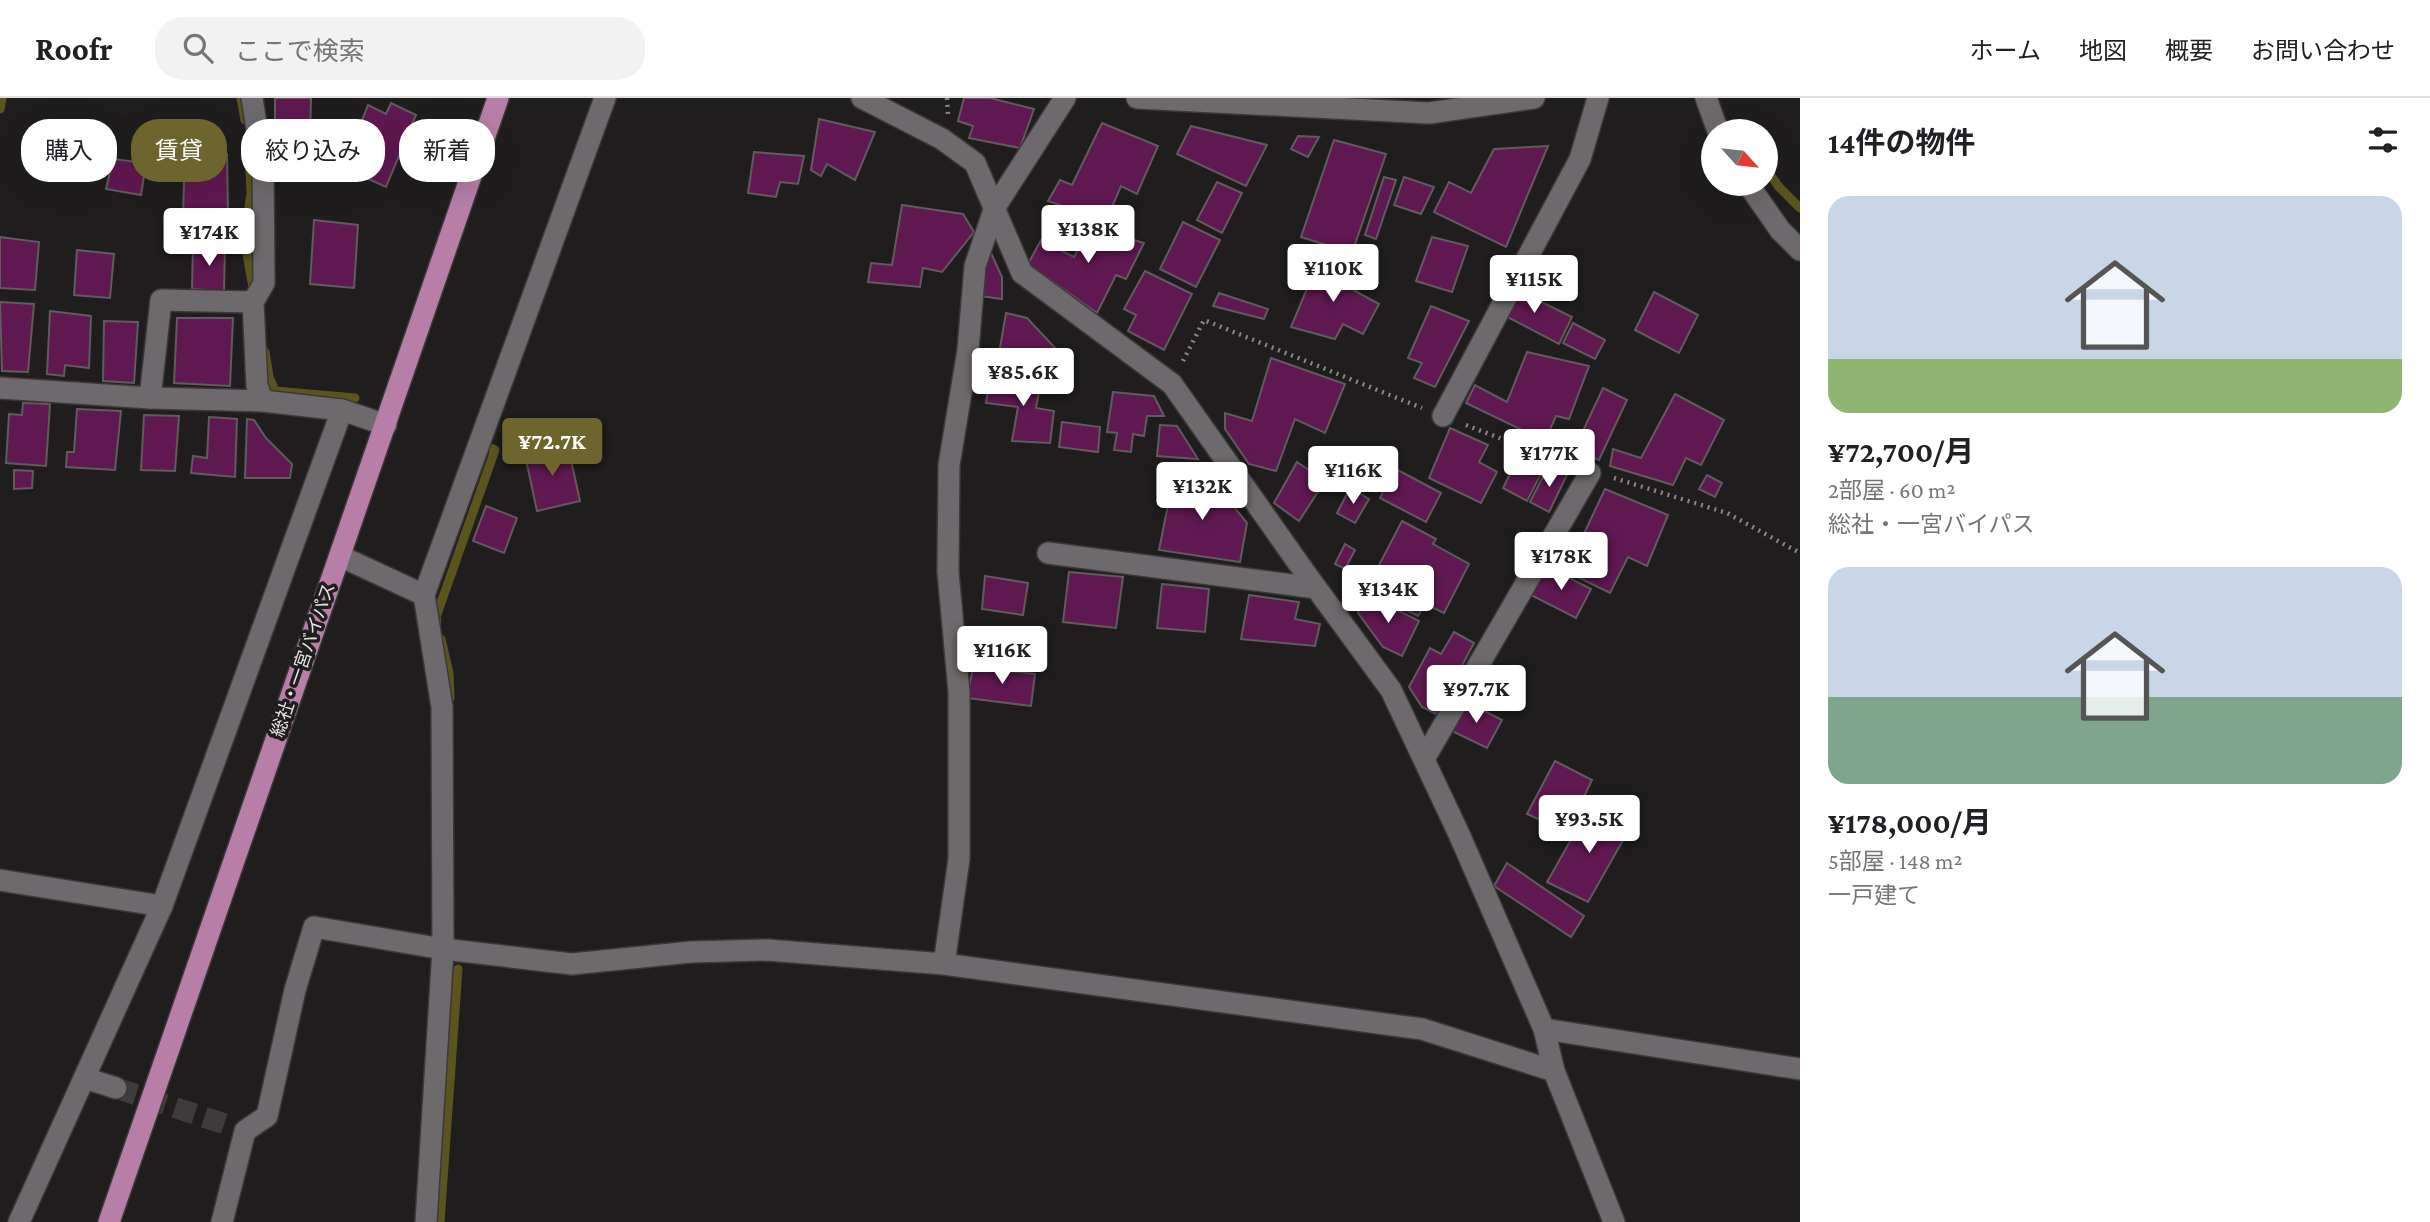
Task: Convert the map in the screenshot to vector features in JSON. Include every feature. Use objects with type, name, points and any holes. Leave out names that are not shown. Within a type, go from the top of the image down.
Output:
[{"type":"highway","name":"総社・一宮バイパス","points":[[109,1222],[498,98]]},
{"type":"street","points":[[252,98],[263,169],[264,283],[255,298],[257,386],[263,401]]},
{"type":"street","points":[[426,1222],[443,949],[442,707],[424,595],[605,98]]},
{"type":"street","points":[[862,98],[942,139],[975,163],[1022,273],[1172,384],[1391,690],[1544,1029],[1554,1071],[1614,1222]]},
{"type":"street","points":[[944,964],[959,859],[959,692],[948,572],[950,465],[968,350],[975,265],[995,207],[1065,98]]},
{"type":"street","points":[[1137,98],[1429,113],[1534,98]]},
{"type":"street","points":[[1443,416],[1580,159],[1598,98]]},
{"type":"street","points":[[1706,98],[1713,119]]},
{"type":"street","points":[[1756,196],[1780,230],[1800,250]]},
{"type":"street","points":[[150,398],[161,300],[255,298]]},
{"type":"street","points":[[0,388],[150,398],[263,401],[342,410],[386,425]]},
{"type":"street","points":[[19,1222],[162,906],[342,410]]},
{"type":"street","points":[[1423,759],[1590,473]]},
{"type":"street","points":[[1048,553],[1316,588]]},
{"type":"street","points":[[340,555],[424,595]]},
{"type":"street","points":[[0,880],[162,906]]},
{"type":"street","points":[[222,1222],[238,1129],[267,1116],[295,990],[314,928],[443,949],[572,964],[691,952],[767,950],[944,964],[1422,1030],[1554,1071]]},
{"type":"street","points":[[1544,1029],[1800,1069]]},
{"type":"street","points":[[85,1078],[116,1088]]},
{"type":"path","points":[[1172,384],[1204,320],[1590,473],[1727,513],[1800,553]]},
{"type":"building","points":[[275,98],[311,98],[310,119],[275,119]]},
{"type":"building","points":[[964,98],[990,98],[1034,109],[1020,148],[969,138],[973,126],[958,121]]},
{"type":"building","points":[[391,103],[416,115],[414,119],[399,119],[399,156],[386,187],[375,182],[385,182],[385,119],[363,119],[368,105],[386,114]]},
{"type":"building","points":[[819,119],[875,132],[855,180],[827,164],[821,176],[811,170]]},
{"type":"building","points":[[1102,123],[1158,146],[1137,194],[1121,186],[1106,221],[1048,201],[1060,180],[1072,185]]},
{"type":"building","points":[[1191,126],[1267,145],[1246,186],[1177,154]]},
{"type":"building","points":[[1298,136],[1319,137],[1308,157],[1291,149]]},
{"type":"building","points":[[1334,140],[1386,154],[1352,253],[1301,237]]},
{"type":"building","points":[[1548,146],[1506,247],[1434,212],[1449,182],[1471,193],[1494,149]]},
{"type":"building","points":[[754,152],[804,156],[798,184],[780,182],[776,197],[748,193]]},
{"type":"building","points":[[227,154],[228,214],[183,214],[184,182],[227,182]]},
{"type":"building","points":[[117,159],[131,161],[131,182],[143,182],[141,195],[106,189],[108,182],[117,182]]},
{"type":"building","points":[[1384,177],[1396,180],[1376,239],[1365,235]]},
{"type":"building","points":[[1404,177],[1434,187],[1421,214],[1394,205]]},
{"type":"building","points":[[1217,182],[1242,193],[1222,233],[1197,220]]},
{"type":"building","points":[[902,205],[963,214],[974,232],[942,272],[923,268],[920,287],[868,282],[871,263],[892,265]]},
{"type":"building","points":[[314,220],[358,225],[354,288],[310,284]]},
{"type":"building","points":[[1183,222],[1220,240],[1196,287],[1160,269]]},
{"type":"building","points":[[1091,226],[1144,243],[1126,279],[1116,275],[1097,313],[1028,264],[1041,240],[1074,257]]},
{"type":"building","points":[[0,237],[39,242],[35,290],[0,288]]},
{"type":"building","points":[[1432,237],[1468,246],[1452,292],[1416,281]]},
{"type":"building","points":[[193,245],[225,246],[224,291],[192,289]]},
{"type":"building","points":[[77,250],[114,254],[110,298],[74,295]]},
{"type":"building","points":[[987,251],[991,253],[1002,277],[1002,299],[980,296]]},
{"type":"building","points":[[1318,262],[1361,280],[1355,291],[1379,304],[1363,334],[1343,324],[1335,339],[1291,327]]},
{"type":"building","points":[[1145,271],[1192,294],[1164,350],[1128,331],[1136,315],[1124,309]]},
{"type":"building","points":[[1509,286],[1572,317],[1559,344],[1496,311]]},
{"type":"building","points":[[1654,292],[1698,315],[1679,353],[1635,330]]},
{"type":"building","points":[[1219,293],[1268,309],[1264,319],[1213,306]]},
{"type":"building","points":[[0,302],[34,304],[28,372],[2,371]]},
{"type":"building","points":[[1431,306],[1469,321],[1435,387],[1414,378],[1422,363],[1408,358]]},
{"type":"building","points":[[50,311],[91,316],[89,368],[65,365],[64,376],[47,374]]},
{"type":"building","points":[[1006,313],[1027,318],[1057,350],[1055,373],[997,365]]},
{"type":"building","points":[[177,318],[233,318],[230,386],[174,383]]},
{"type":"building","points":[[104,321],[138,322],[134,383],[103,381]]},
{"type":"building","points":[[1573,323],[1605,340],[1595,359],[1563,343]]},
{"type":"building","points":[[1527,352],[1589,366],[1569,419],[1556,416],[1545,441],[1466,403],[1475,385],[1507,402]]},
{"type":"building","points":[[1271,358],[1345,384],[1325,433],[1295,419],[1276,471],[1249,464],[1225,429],[1225,413],[1252,421]]},
{"type":"building","points":[[990,375],[1041,381],[1036,408],[1054,411],[1050,443],[1012,441],[1018,407],[986,403]]},
{"type":"building","points":[[1603,388],[1627,400],[1599,460],[1574,450]]},
{"type":"building","points":[[1113,392],[1154,396],[1164,416],[1147,416],[1144,436],[1133,434],[1131,452],[1114,450],[1117,433],[1107,432]]},
{"type":"building","points":[[1675,394],[1724,420],[1701,465],[1686,458],[1673,485],[1610,466],[1613,449],[1641,458]]},
{"type":"building","points":[[23,403],[50,404],[46,466],[6,463],[9,414],[22,415]]},
{"type":"building","points":[[77,409],[121,411],[115,470],[66,467],[67,452],[74,452]]},
{"type":"building","points":[[144,415],[179,416],[175,471],[141,470]]},
{"type":"building","points":[[209,417],[237,419],[235,477],[191,473],[193,456],[207,458]]},
{"type":"building","points":[[247,419],[254,420],[266,438],[292,464],[290,478],[245,478]]},
{"type":"building","points":[[1062,422],[1100,427],[1098,452],[1059,447]]},
{"type":"building","points":[[1160,425],[1177,426],[1198,459],[1157,456]]},
{"type":"building","points":[[1450,428],[1488,445],[1479,462],[1497,472],[1481,503],[1429,478]]},
{"type":"building","points":[[568,446],[580,501],[537,511],[525,455]]},
{"type":"building","points":[[1521,452],[1546,464],[1527,501],[1503,488]]},
{"type":"building","points":[[1377,461],[1389,467],[1376,492],[1364,486]]},
{"type":"building","points":[[1297,462],[1325,481],[1299,521],[1274,503]]},
{"type":"building","points":[[1549,465],[1567,475],[1549,512],[1530,502]]},
{"type":"building","points":[[1394,468],[1441,493],[1426,522],[1380,498]]},
{"type":"building","points":[[14,470],[33,471],[32,488],[14,489]]},
{"type":"building","points":[[1174,475],[1214,482],[1247,523],[1240,562],[1159,550]]},
{"type":"building","points":[[1707,475],[1722,483],[1715,497],[1699,489]]},
{"type":"building","points":[[1350,488],[1369,499],[1355,523],[1337,513]]},
{"type":"building","points":[[1605,489],[1668,515],[1647,566],[1628,557],[1610,593],[1549,563],[1565,537],[1580,542]]},
{"type":"building","points":[[486,506],[517,518],[504,553],[473,541]]},
{"type":"building","points":[[1402,521],[1436,539],[1433,544],[1469,564],[1444,613],[1425,604],[1418,616],[1366,590]]},
{"type":"building","points":[[1345,544],[1355,550],[1345,569],[1335,564]]},
{"type":"building","points":[[1546,566],[1591,589],[1576,618],[1531,595]]},
{"type":"building","points":[[1069,572],[1123,577],[1116,628],[1063,622]]},
{"type":"building","points":[[985,576],[1028,583],[1023,615],[982,609]]},
{"type":"building","points":[[1162,584],[1209,589],[1205,632],[1157,628]]},
{"type":"building","points":[[1249,595],[1299,602],[1295,619],[1320,624],[1315,646],[1241,639]]},
{"type":"building","points":[[1368,595],[1419,621],[1402,656],[1383,647],[1358,613]]},
{"type":"building","points":[[1454,632],[1474,643],[1436,714],[1422,707],[1409,687],[1430,648],[1441,654]]},
{"type":"building","points":[[973,667],[1035,674],[1031,706],[967,698]]},
{"type":"building","points":[[1465,701],[1502,720],[1487,748],[1450,730]]},
{"type":"building","points":[[1555,761],[1592,780],[1567,832],[1527,814]]},
{"type":"building","points":[[1589,808],[1630,828],[1588,902],[1547,882]]},
{"type":"building","points":[[1507,863],[1584,916],[1571,937],[1494,886]]},
{"type":"waterway","points":[[0,109],[2,98]]},
{"type":"waterway","points":[[241,98],[245,119]]},
{"type":"waterway","points":[[250,182],[244,238],[254,293]]},
{"type":"waterway","points":[[1778,186],[1800,208]]},
{"type":"waterway","points":[[265,352],[269,377],[275,391],[355,398]]},
{"type":"waterway","points":[[437,622],[436,617],[495,450],[491,448]]},
{"type":"waterway","points":[[441,639],[449,673],[450,698]]},
{"type":"waterway","points":[[440,1222],[458,969]]},
{"type":"tunnel","points":[[116,1088],[231,1126]]}]
